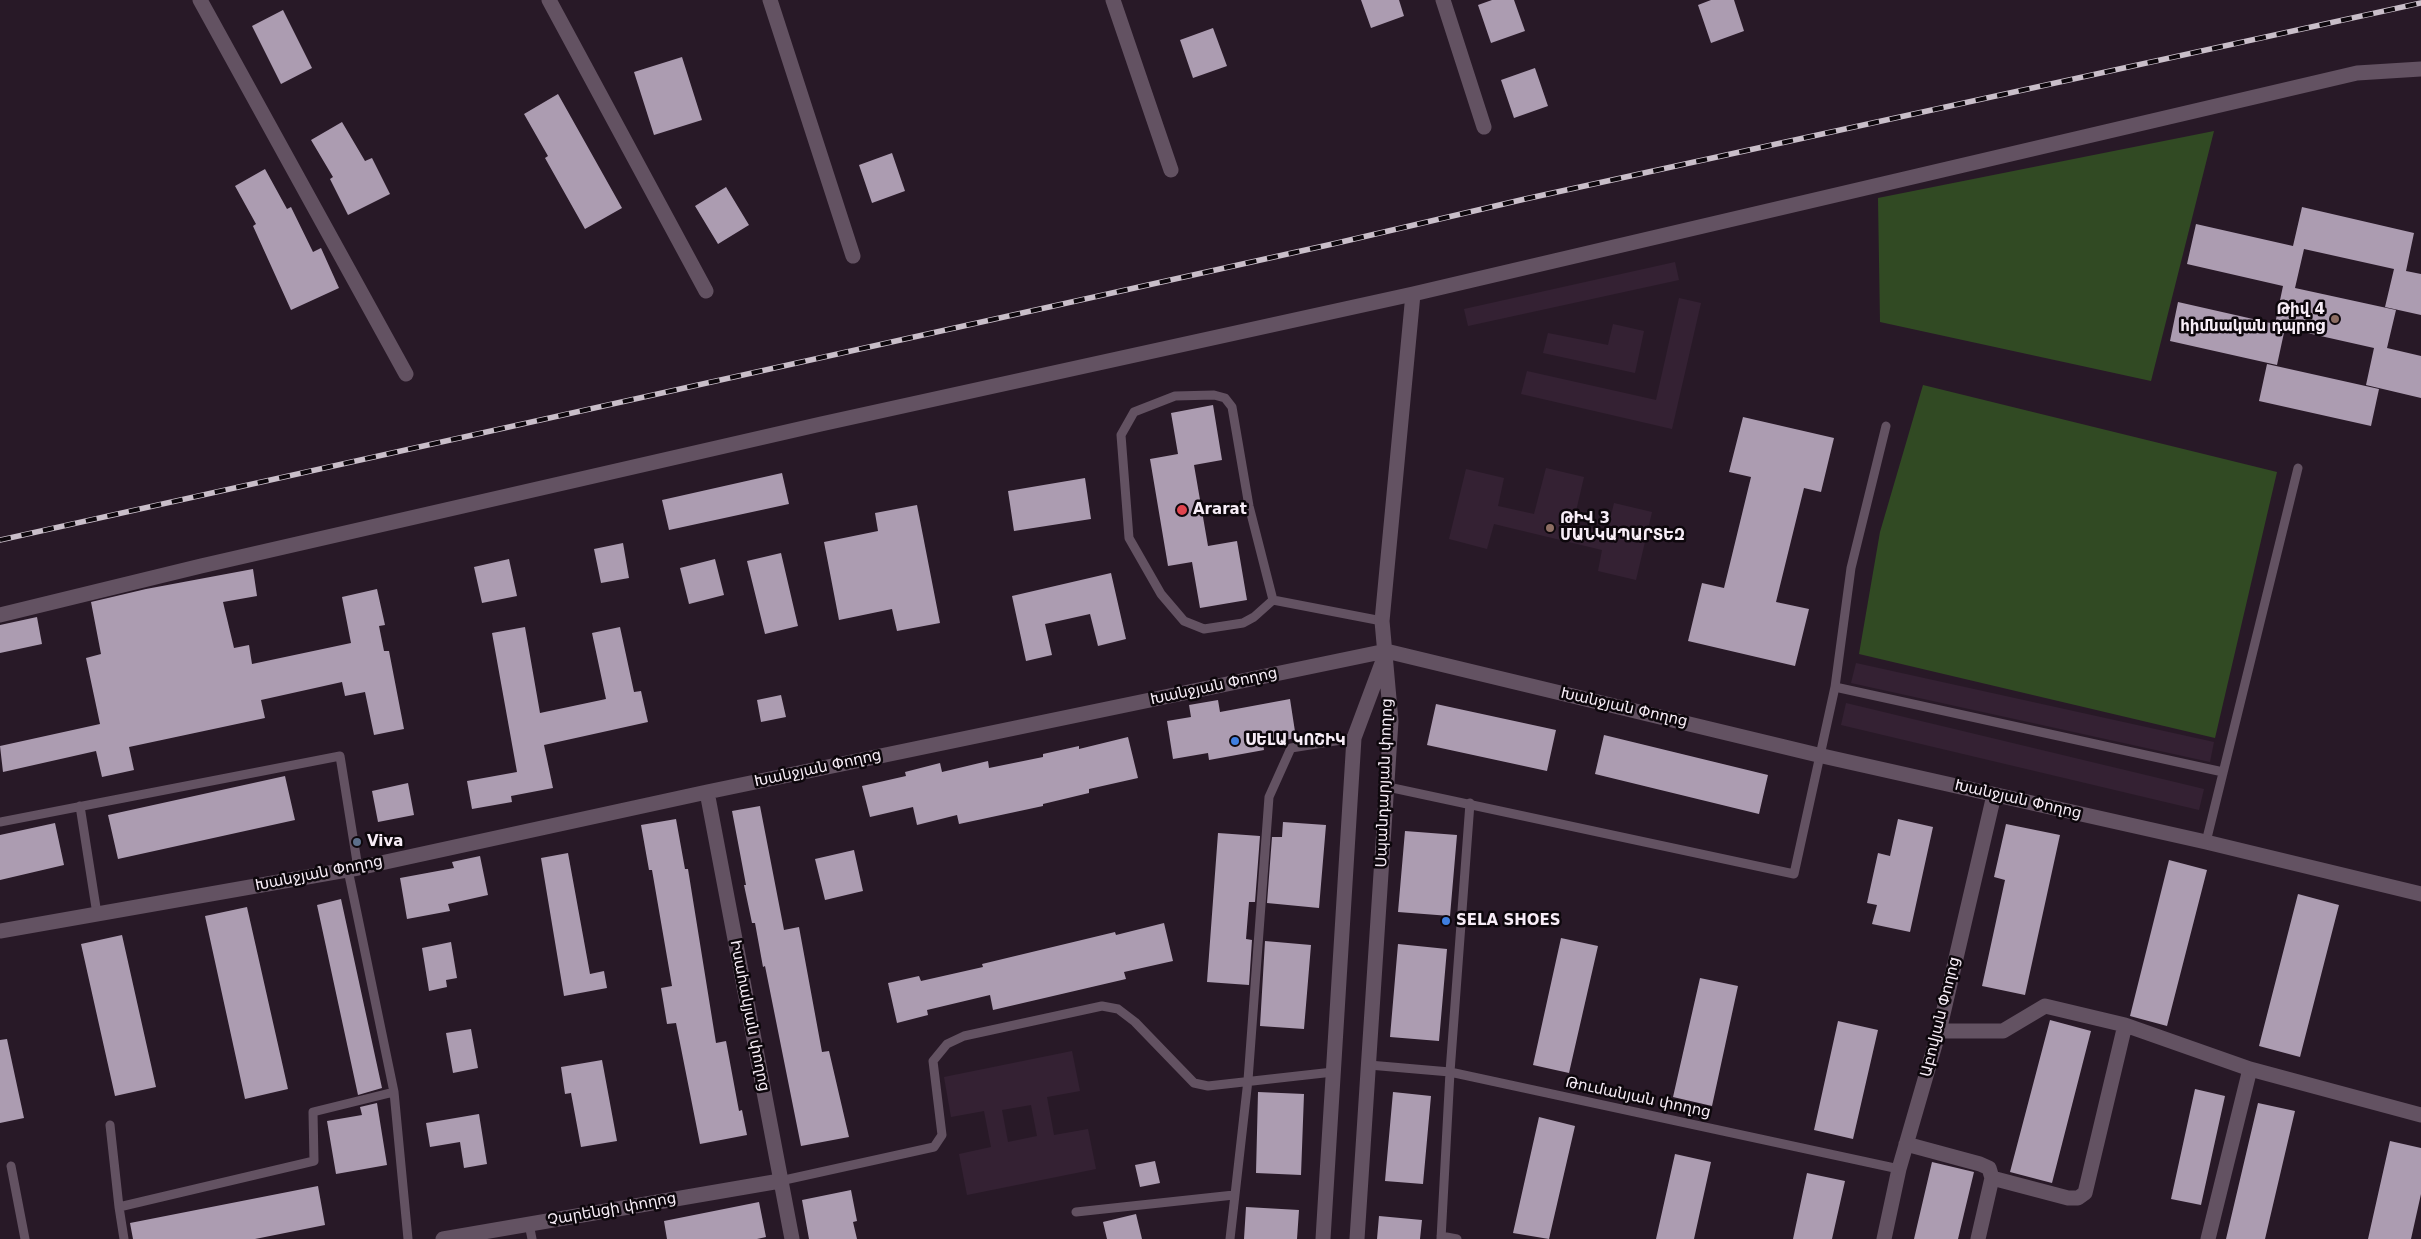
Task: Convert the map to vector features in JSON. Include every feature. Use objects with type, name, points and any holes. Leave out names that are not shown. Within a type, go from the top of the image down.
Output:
[{"type":"street","points":[[200,0],[406,374]]},
{"type":"street","points":[[549,0],[706,291]]},
{"type":"street","points":[[770,0],[853,256]]},
{"type":"street","points":[[1113,0],[1171,170]]},
{"type":"street","points":[[1442,0],[1484,127]]},
{"type":"street","points":[[0,615],[201,566],[821,424],[1413,294],[2357,73],[2421,68]]},
{"type":"street","points":[[1386,651],[1382,620],[1413,294]]},
{"type":"street","name":"Սպանդարյան փողոց","points":[[1323,1239],[1354,738],[1386,651]]},
{"type":"street","name":"Սպանդարյան փողոց","points":[[1357,1239],[1388,787],[1391,721],[1386,651]]},
{"type":"street","name":"Խանջյան Փողոց","points":[[0,931],[353,869],[707,792],[1386,651],[1818,755],[2420,891]]},
{"type":"street","name":"Իսահակյան փողոց","points":[[707,792],[792,1239]]},
{"type":"street","name":"Աբովյան Փողոց","points":[[1884,1239],[1899,1169],[1939,1031],[1994,794]]},
{"type":"street","points":[[1939,1031],[2004,1031],[2045,1006],[2125,1025],[2250,1069],[2421,1115]]},
{"type":"street","points":[[1992,1178],[2068,1198],[2078,1198],[2085,1193],[2125,1025]]},
{"type":"street","points":[[2208,1239],[2250,1069]]},
{"type":"street","points":[[1906,1144],[1980,1164],[1988,1168],[1992,1178],[1978,1239]]},
{"type":"street","name":"Չարենցի փողոց","points":[[443,1239],[531,1232],[780,1182]]},
{"type":"lane","points":[[1214,395],[1225,398],[1232,407],[1249,506],[1273,600],[1254,617],[1243,623],[1204,629],[1184,621],[1160,594],[1129,538],[1121,435],[1134,412],[1175,396],[1214,395]]},
{"type":"lane","points":[[1388,787],[1470,803],[1794,874],[1818,755],[1835,687],[1851,568],[1886,426]]},
{"type":"lane","points":[[2206,842],[2298,468]]},
{"type":"lane","points":[[1273,600],[1382,620]]},
{"type":"lane","points":[[1835,687],[2223,772]]},
{"type":"lane","points":[[1230,1239],[1248,1080],[1269,797],[1291,748],[1354,738]]},
{"type":"lane","points":[[0,822],[340,756],[353,869],[394,1092],[408,1239]]},
{"type":"lane","points":[[1457,1239],[1441,1238],[1450,1072],[1470,803]]},
{"type":"lane","points":[[80,806],[97,914]]},
{"type":"lane","points":[[780,1182],[934,1147],[942,1135],[933,1061],[947,1044],[964,1036],[1102,1006],[1118,1009],[1135,1022],[1194,1082],[1208,1086],[1248,1080],[1333,1072]]},
{"type":"lane","name":"Թումանյան փողոց","points":[[1369,1065],[1450,1072],[1899,1169]]},
{"type":"lane","points":[[119,1206],[314,1161],[314,1112],[394,1092]]},
{"type":"lane","points":[[110,1125],[124,1239]]},
{"type":"lane","points":[[11,1166],[25,1239]]},
{"type":"lane","points":[[1076,1212],[1234,1195]]},
{"type":"shaded area","points":[[1675,262],[1679,280],[1468,326],[1464,309]]},
{"type":"shaded area","points":[[1679,298],[1701,303],[1672,429],[1521,394],[1527,371],[1656,400]]},
{"type":"shaded area","points":[[1613,324],[1644,331],[1635,373],[1543,353],[1548,333],[1608,345]]},
{"type":"shaded area","name":"ԹԻՎ 3 ՄԱՆԿԱՊԱՐՏԵԶ","points":[[1546,468],[1584,477],[1573,524],[1607,532],[1614,503],[1652,512],[1636,580],[1598,571],[1602,550],[1494,524],[1487,549],[1449,539],[1466,469],[1504,478],[1498,506],[1534,514]]},
{"type":"shaded area","points":[[1856,663],[2214,742],[2210,762],[1851,683]]},
{"type":"shaded area","points":[[1846,703],[2204,789],[2199,810],[1841,725]]},
{"type":"shaded area","points":[[1072,1051],[1080,1091],[1047,1097],[1054,1135],[1088,1129],[1096,1169],[967,1195],[959,1154],[991,1147],[984,1111],[951,1117],[944,1077]],"holes":[[[1031,1105],[1037,1136],[1008,1142],[1002,1110]]]},
{"type":"green space","points":[[2214,131],[2151,381],[1880,322],[1878,198]]},
{"type":"green space","points":[[1923,385],[2277,472],[2215,738],[1859,654],[1880,532]]},
{"type":"building","points":[[1361,0],[1399,0],[1404,16],[1371,28]]},
{"type":"building","points":[[1492,0],[1514,0],[1525,31],[1491,43],[1478,5]]},
{"type":"building","points":[[1711,0],[1734,0],[1744,31],[1711,43],[1698,5]]},
{"type":"building","points":[[283,10],[312,68],[281,84],[252,26]]},
{"type":"building","points":[[1213,28],[1227,66],[1193,78],[1180,40]]},
{"type":"building","points":[[682,57],[702,120],[654,135],[634,72]]},
{"type":"building","points":[[1535,68],[1548,106],[1514,118],[1501,80]]},
{"type":"building","points":[[558,94],[622,208],[585,229],[545,158],[548,156],[524,114]]},
{"type":"building","points":[[342,122],[365,161],[372,158],[390,194],[348,215],[330,179],[333,177],[311,140]]},
{"type":"building","points":[[892,153],[905,191],[872,203],[859,165]]},
{"type":"building","points":[[265,169],[287,209],[291,207],[313,252],[321,248],[339,288],[291,310],[253,226],[256,224],[235,186]]},
{"type":"building","points":[[726,187],[749,225],[718,244],[695,206]]},
{"type":"building","name":"Թիվ 4 հիմնական դպրոց","points":[[2302,207],[2414,233],[2406,271],[2421,274],[2421,315],[2385,307],[2394,269],[2304,249],[2295,288],[2396,310],[2387,348],[2421,356],[2421,398],[2366,385],[2374,348],[2285,328],[2277,365],[2170,341],[2178,302],[2275,324],[2283,286],[2187,264],[2196,224],[2293,246]]},
{"type":"building","points":[[2267,364],[2379,389],[2371,426],[2259,401]]},
{"type":"building","points":[[1213,405],[1222,460],[1194,465],[1208,546],[1237,541],[1247,600],[1200,608],[1192,562],[1168,566],[1150,459],[1178,454],[1171,413]]},
{"type":"building","points":[[1743,417],[1834,438],[1821,492],[1804,488],[1776,602],[1809,609],[1795,666],[1688,641],[1702,583],[1724,588],[1751,477],[1729,472]]},
{"type":"building","points":[[782,473],[789,504],[669,530],[662,500]]},
{"type":"building","points":[[1085,478],[1091,519],[1014,531],[1008,491]]},
{"type":"building","points":[[917,505],[940,623],[897,631],[892,609],[839,620],[824,542],[878,531],[875,513]]},
{"type":"building","points":[[623,543],[629,578],[601,583],[594,549]]},
{"type":"building","points":[[781,553],[798,626],[765,634],[747,561]]},
{"type":"building","points":[[509,559],[517,596],[482,603],[474,567]]},
{"type":"building","points":[[715,559],[724,595],[689,604],[680,568]]},
{"type":"building","points":[[253,569],[257,596],[223,602],[234,648],[249,645],[252,664],[351,643],[342,597],[377,589],[385,625],[379,626],[384,651],[389,651],[404,729],[374,735],[365,692],[345,696],[342,682],[261,700],[265,718],[129,747],[134,770],[102,777],[96,751],[3,772],[0,746],[100,724],[86,658],[101,654],[91,602],[146,589]]},
{"type":"building","points":[[1111,573],[1126,639],[1098,646],[1090,614],[1045,624],[1052,655],[1026,661],[1012,596]]},
{"type":"building","points":[[37,617],[42,644],[0,653],[0,625]]},
{"type":"building","points":[[525,627],[540,713],[606,699],[592,633],[620,627],[634,692],[641,691],[648,722],[544,745],[553,788],[511,796],[512,802],[472,809],[467,781],[517,772],[492,633]]},
{"type":"building","points":[[781,695],[786,717],[761,722],[757,700]]},
{"type":"building","points":[[1290,699],[1296,738],[1263,744],[1264,750],[1209,760],[1208,753],[1173,759],[1167,721],[1191,717],[1189,705],[1218,700],[1220,712]]},
{"type":"building","points":[[1436,704],[1556,730],[1547,771],[1427,745]]},
{"type":"building","points":[[1604,735],[1768,775],[1759,814],[1595,774]]},
{"type":"building","points":[[1128,737],[1138,778],[1089,789],[1089,793],[1043,804],[1043,806],[959,824],[957,815],[917,825],[913,807],[870,817],[862,786],[906,776],[905,772],[940,763],[942,772],[988,761],[989,768],[1043,757],[1043,754],[1079,746],[1079,749]]},
{"type":"building","points":[[285,776],[295,820],[118,859],[108,815]]},
{"type":"building","points":[[408,783],[414,815],[378,822],[372,791]]},
{"type":"building","points":[[760,806],[784,930],[799,927],[822,1052],[829,1051],[849,1137],[801,1146],[765,966],[763,967],[755,923],[752,923],[744,885],[746,885],[732,811]]},
{"type":"building","points":[[676,819],[685,869],[688,869],[716,1043],[726,1041],[739,1111],[742,1110],[747,1135],[700,1144],[676,1023],[667,1024],[661,988],[672,986],[652,870],[649,870],[641,825]]},
{"type":"building","points":[[1898,819],[1933,827],[1910,932],[1872,924],[1877,905],[1867,903],[1878,853],[1890,856]]},
{"type":"building","points":[[1283,822],[1326,825],[1319,908],[1267,903],[1272,837],[1282,837]]},
{"type":"building","points":[[55,823],[64,865],[0,880],[0,835]]},
{"type":"building","points":[[2006,824],[2060,835],[2025,995],[1982,986],[2005,880],[1994,877]]},
{"type":"building","points":[[1405,831],[1457,835],[1450,916],[1398,912]]},
{"type":"building","points":[[1218,833],[1260,836],[1255,902],[1249,902],[1246,939],[1252,940],[1249,985],[1207,982]]},
{"type":"building","points":[[854,850],[863,891],[825,900],[815,859]]},
{"type":"building","points":[[568,853],[590,974],[604,971],[607,988],[564,996],[541,858]]},
{"type":"building","points":[[480,856],[488,895],[448,904],[450,911],[407,919],[400,878],[454,868],[452,862]]},
{"type":"building","points":[[2169,860],[2207,870],[2167,1026],[2130,1016]]},
{"type":"building","points":[[2298,894],[2339,905],[2300,1057],[2259,1046]]},
{"type":"building","points":[[341,899],[382,1088],[358,1095],[317,905]]},
{"type":"building","points":[[247,907],[288,1089],[245,1099],[205,916]]},
{"type":"building","points":[[1164,923],[1173,961],[1124,972],[1126,979],[993,1010],[990,995],[927,1010],[928,1015],[897,1023],[888,983],[919,976],[921,981],[983,967],[982,964],[1115,932],[1116,935]]},
{"type":"building","points":[[122,935],[156,1087],[115,1096],[81,944]]},
{"type":"building","points":[[1561,938],[1598,946],[1569,1073],[1533,1065]]},
{"type":"building","points":[[1265,941],[1311,945],[1304,1029],[1260,1026]]},
{"type":"building","points":[[451,942],[457,978],[446,980],[447,987],[429,991],[422,948]]},
{"type":"building","points":[[1398,944],[1447,949],[1439,1041],[1390,1037]]},
{"type":"building","points":[[1700,978],[1738,986],[1712,1106],[1673,1097]]},
{"type":"building","points":[[2050,1020],[2091,1031],[2052,1183],[2010,1172]]},
{"type":"building","points":[[1838,1021],[1878,1030],[1853,1139],[1814,1130]]},
{"type":"building","points":[[471,1029],[478,1068],[453,1073],[446,1033]]},
{"type":"building","points":[[7,1039],[24,1118],[0,1123],[0,1040]]},
{"type":"building","points":[[602,1060],[617,1141],[581,1147],[571,1093],[565,1094],[561,1067]]},
{"type":"building","points":[[2195,1089],[2225,1096],[2201,1205],[2171,1199]]},
{"type":"building","points":[[1258,1092],[1304,1094],[1301,1175],[1256,1173]]},
{"type":"building","points":[[1393,1092],[1431,1096],[1423,1184],[1385,1181]]},
{"type":"building","points":[[377,1103],[387,1165],[336,1174],[327,1121],[362,1115],[360,1107]]},
{"type":"building","points":[[2258,1103],[2295,1111],[2265,1239],[2226,1239]]},
{"type":"building","points":[[479,1114],[487,1164],[464,1168],[460,1142],[430,1147],[426,1123]]},
{"type":"building","points":[[1539,1117],[1575,1126],[1549,1239],[1513,1233]]},
{"type":"building","points":[[2390,1141],[2421,1148],[2421,1194],[2411,1239],[2368,1239]]},
{"type":"building","points":[[1675,1154],[1711,1162],[1694,1239],[1656,1239]]},
{"type":"building","points":[[1155,1161],[1160,1183],[1140,1187],[1135,1165]]},
{"type":"building","points":[[1932,1162],[1974,1172],[1958,1239],[1914,1239]]},
{"type":"building","points":[[1807,1173],[1845,1181],[1832,1239],[1793,1239]]},
{"type":"building","points":[[318,1186],[325,1225],[255,1239],[133,1239],[130,1223]]},
{"type":"building","points":[[851,1190],[857,1221],[853,1222],[857,1239],[809,1239],[802,1200]]},
{"type":"building","points":[[759,1202],[766,1237],[757,1239],[667,1239],[664,1221]]},
{"type":"building","points":[[1246,1207],[1299,1210],[1297,1239],[1244,1239]]},
{"type":"building","points":[[1136,1214],[1142,1239],[1107,1239],[1103,1222]]},
{"type":"building","points":[[1379,1216],[1422,1220],[1420,1239],[1377,1239]]},
{"type":"railway","points":[[0,540],[1337,243],[1525,199],[2421,3]]},
{"type":"place","name":"Թիվ 4 հիմնական դպրոց","points":[[2335,319]]},
{"type":"place","name":"Ararat","points":[[1182,510]]},
{"type":"place","name":"ԹԻՎ 3 ՄԱՆԿԱՊԱՐՏԵԶ","points":[[1550,528]]},
{"type":"place","name":"ՍԵԼԱ ԿՈՇԻԿ","points":[[1235,741]]},
{"type":"place","name":"Viva","points":[[357,842]]},
{"type":"place","name":"SELA SHOES","points":[[1446,921]]}]
